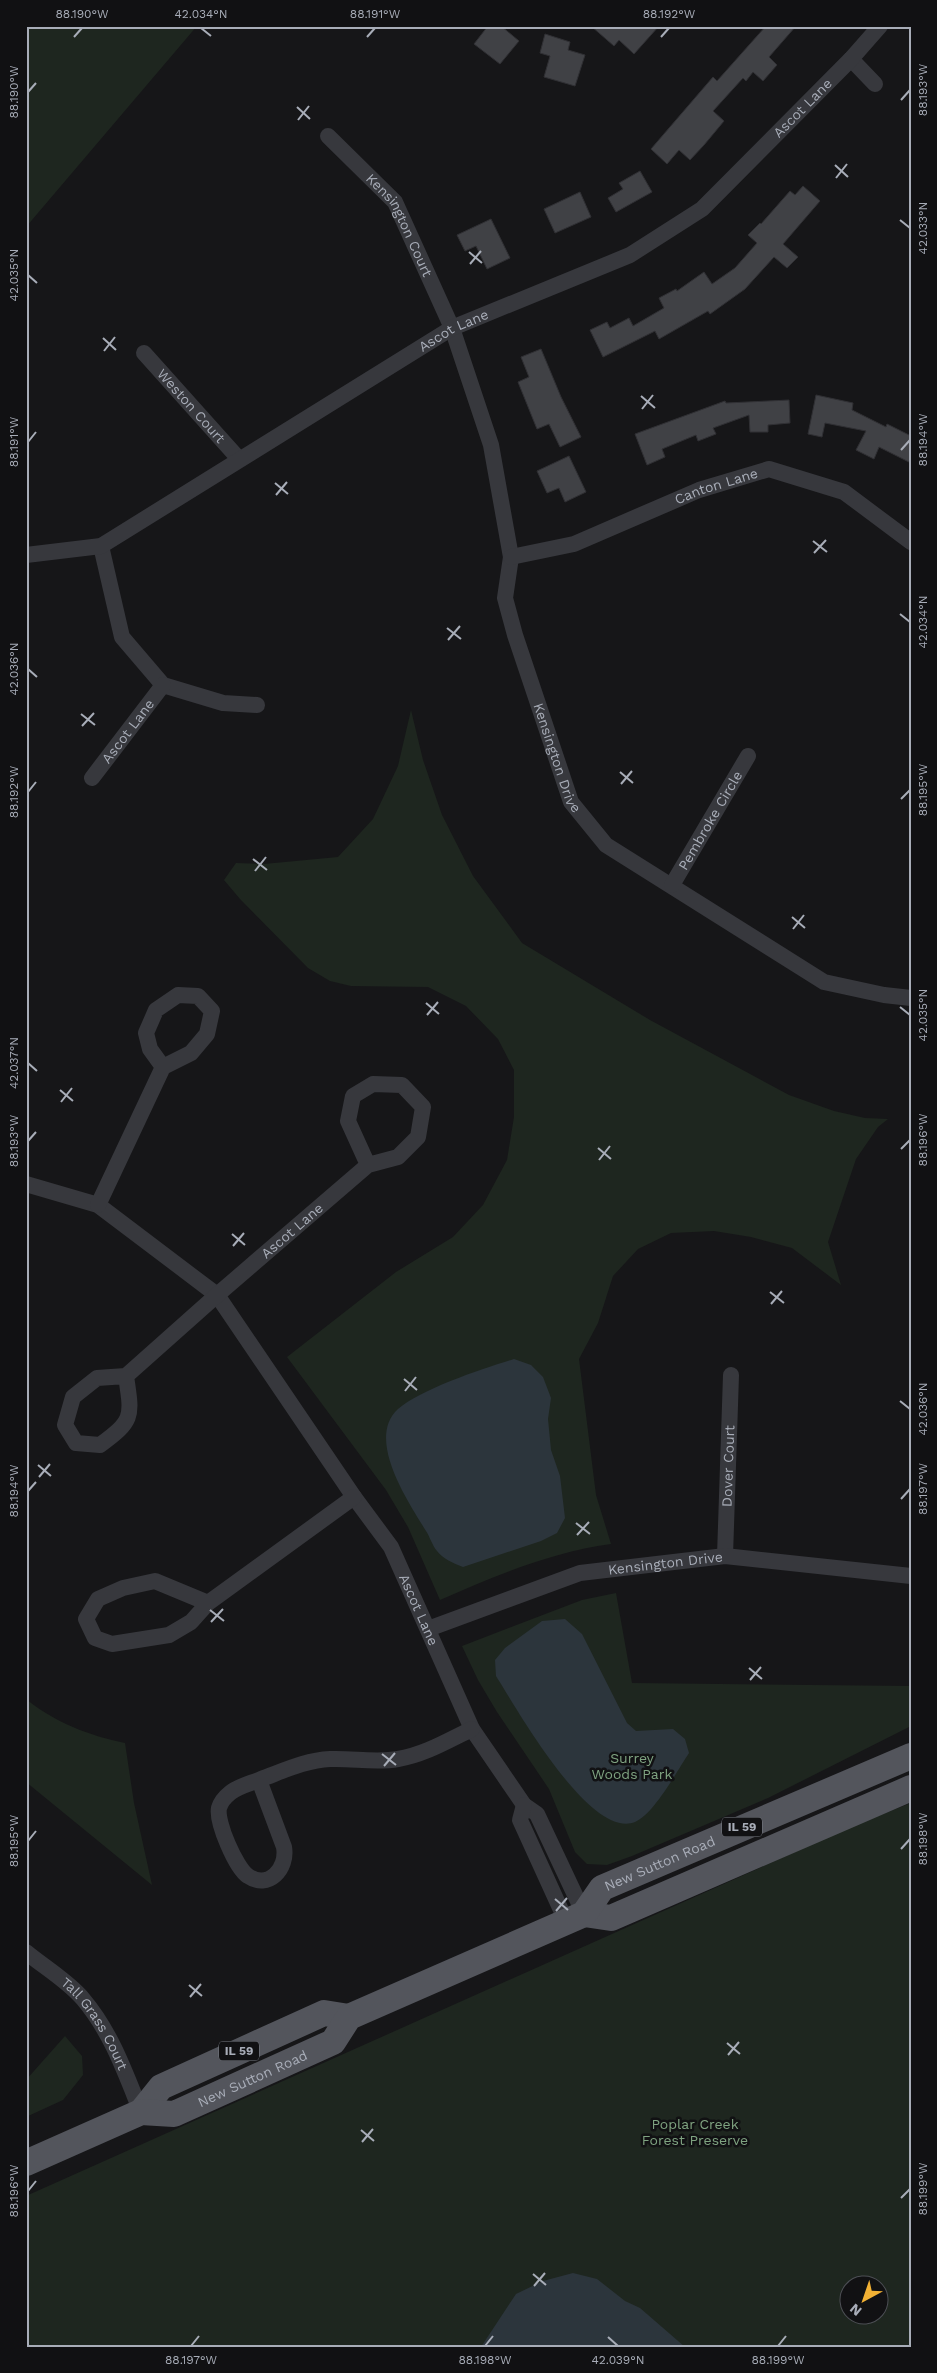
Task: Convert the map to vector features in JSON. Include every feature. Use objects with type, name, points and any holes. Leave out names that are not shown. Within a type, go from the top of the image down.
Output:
[{"type":"main road","name":"New Sutton Road","points":[[575,1917],[602,1888],[911,1756]]},
{"type":"main road","name":"IL 59","points":[[26,2163],[141,2112],[161,2087],[170,2082],[324,2013],[349,2018],[575,1917],[611,1918],[911,1788]]},
{"type":"street","name":"Ascot Lane","points":[[26,555],[101,546],[452,328],[630,255],[702,209],[851,59],[880,26]]},
{"type":"street","points":[[851,59],[875,84]]},
{"type":"street","name":"Kensington Court","points":[[328,136],[395,202],[452,328]]},
{"type":"street","name":"Kensington Drive","points":[[452,328],[491,445],[511,557],[505,598],[515,635],[571,802],[606,845],[824,982],[884,995],[911,998]]},
{"type":"street","name":"Weston Court","points":[[144,354],[239,459]]},
{"type":"street","name":"Canton Lane","points":[[511,557],[574,544],[700,490],[769,469],[844,492],[911,542]]},
{"type":"street","points":[[101,546],[122,637],[163,685],[223,703],[257,705]]},
{"type":"street","name":"Ascot Lane","points":[[92,778],[163,685]]},
{"type":"street","name":"Pembroke Circle","points":[[672,885],[748,756]]},
{"type":"street","points":[[98,1205],[163,1067],[191,1053],[207,1034],[212,1011],[198,996],[178,995],[156,1010],[146,1033],[150,1049],[163,1067]]},
{"type":"street","name":"Ascot Lane","points":[[126,1376],[217,1294],[368,1165],[398,1157],[418,1137],[423,1106],[402,1085],[373,1084],[353,1096],[348,1120],[368,1165]]},
{"type":"street","name":"Ascot Lane","points":[[26,1184],[98,1205],[217,1294],[354,1497],[392,1547],[472,1729],[524,1805],[538,1814],[575,1917]]},
{"type":"street","name":"Dover Court","points":[[725,1556],[731,1375]]},
{"type":"street","points":[[126,1376],[131,1408],[123,1428],[100,1445],[76,1443],[65,1425],[73,1398],[97,1378],[126,1376]]},
{"type":"street","points":[[208,1603],[156,1581],[123,1588],[98,1599],[86,1619],[95,1638],[112,1644],[169,1635],[191,1622],[208,1603],[354,1497]]},
{"type":"street","name":"Kensington Drive","points":[[428,1629],[580,1573],[725,1556],[911,1576]]},
{"type":"street","points":[[259,1780],[284,1847],[286,1858],[281,1870],[272,1877],[260,1880],[249,1877],[239,1868],[220,1819],[219,1809],[222,1800],[233,1790],[291,1767],[330,1758],[377,1762],[400,1759],[423,1752],[472,1729]]},
{"type":"street","name":"Tall Grass Court","points":[[26,1952],[82,1998],[98,2019],[112,2039],[141,2112]]},
{"type":"green space","points":[[26,26],[197,26],[26,227]]},
{"type":"green space","points":[[411,710],[423,760],[442,815],[473,876],[522,943],[650,1020],[789,1095],[834,1111],[865,1118],[888,1119],[878,1127],[856,1159],[828,1242],[841,1285],[792,1248],[751,1237],[714,1231],[671,1233],[638,1249],[613,1276],[598,1323],[579,1359],[596,1495],[611,1544],[545,1559],[502,1574],[440,1600],[408,1527],[386,1490],[287,1357],[396,1272],[453,1237],[483,1205],[507,1160],[514,1117],[514,1070],[498,1039],[466,1006],[428,987],[351,986],[330,981],[308,968],[240,899],[224,880],[236,863],[264,864],[338,857],[373,819],[398,766]]},
{"type":"green space","name":"Surrey Woods Park","points":[[616,1593],[632,1683],[911,1686],[911,1726],[768,1798],[632,1856],[607,1865],[587,1864],[575,1852],[549,1789],[497,1712],[478,1680],[462,1646],[582,1600]]},
{"type":"green space","points":[[26,1699],[48,1715],[73,1727],[125,1743],[134,1803],[152,1885],[26,1782]]},
{"type":"green space","name":"Poplar Creek Forest Preserve","points":[[911,1803],[911,2347],[26,2347],[26,2196],[860,1823]]},
{"type":"green space","points":[[65,2036],[82,2056],[83,2075],[63,2100],[26,2117],[26,2080]]},
{"type":"shaded area","points":[[514,1359],[531,1365],[543,1377],[551,1398],[548,1419],[551,1450],[560,1476],[565,1518],[557,1533],[541,1541],[463,1567],[445,1559],[439,1554],[401,1488],[393,1471],[388,1453],[386,1437],[389,1422],[398,1409],[408,1401],[437,1387]]},
{"type":"shaded area","points":[[565,1619],[582,1634],[627,1723],[636,1731],[673,1729],[685,1739],[689,1753],[672,1781],[650,1810],[635,1822],[617,1822],[597,1811],[577,1792],[556,1768],[537,1741],[496,1676],[495,1660],[505,1648],[542,1621]]},
{"type":"shaded area","points":[[573,2273],[597,2279],[625,2301],[640,2308],[685,2347],[481,2347],[516,2294],[543,2281]]},
{"type":"building","points":[[488,26],[501,26],[519,41],[500,64],[474,44]]},
{"type":"building","points":[[591,26],[659,26],[634,54],[619,40],[614,46]]},
{"type":"building","points":[[766,26],[796,26],[769,57],[777,65],[763,81],[753,72],[746,81],[743,78],[713,111],[724,121],[704,145],[690,160],[679,150],[667,164],[651,149],[713,77],[717,81]]},
{"type":"building","points":[[545,34],[570,42],[568,50],[585,55],[575,86],[544,77],[550,56],[540,53]]},
{"type":"building","points":[[640,171],[652,192],[616,212],[608,198],[623,189],[619,183]]},
{"type":"building","points":[[803,186],[820,201],[783,244],[798,257],[787,268],[774,257],[745,289],[710,314],[708,311],[659,339],[655,331],[603,357],[590,330],[607,322],[610,328],[629,318],[633,326],[664,308],[659,298],[676,289],[677,291],[704,272],[712,284],[735,268],[757,243],[748,235],[761,224],[790,191],[795,195]]},
{"type":"building","points":[[580,192],[591,217],[555,233],[544,209]]},
{"type":"building","points":[[491,219],[510,258],[487,269],[476,246],[465,251],[457,235]]},
{"type":"building","points":[[541,349],[561,397],[581,437],[560,447],[549,424],[537,429],[518,382],[529,377],[521,357]]},
{"type":"building","points":[[816,395],[853,403],[852,410],[886,427],[887,424],[911,436],[911,463],[879,447],[874,459],[856,450],[866,431],[825,423],[822,437],[808,434]]},
{"type":"building","points":[[789,400],[790,423],[768,425],[768,432],[750,432],[749,415],[713,428],[716,434],[698,441],[696,435],[662,449],[665,457],[647,465],[635,434],[725,401],[726,403]]},
{"type":"building","points":[[569,456],[586,492],[565,502],[559,488],[547,493],[537,471]]}]
